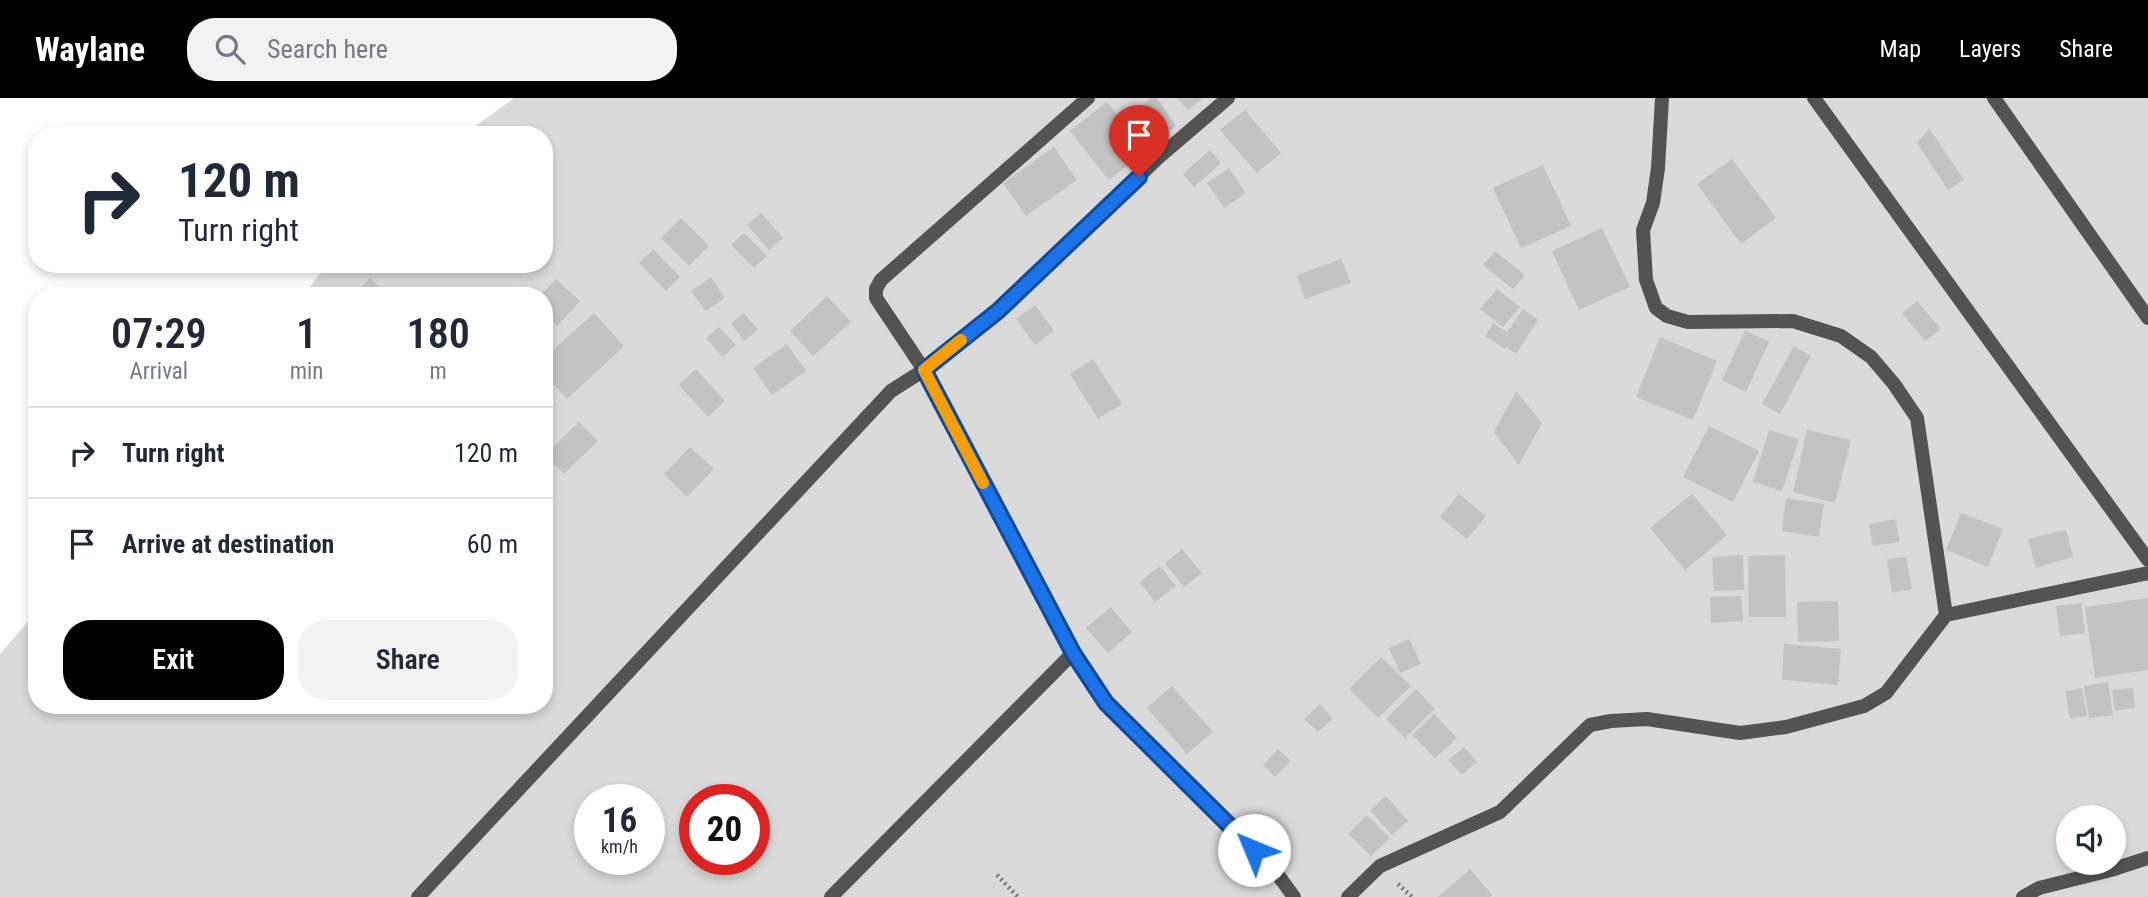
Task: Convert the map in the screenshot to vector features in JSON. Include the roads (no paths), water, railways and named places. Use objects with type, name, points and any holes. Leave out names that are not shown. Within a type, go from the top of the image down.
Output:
[{"type":"lane","points":[[1088,98],[881,280],[876,289],[876,298],[924,370],[1073,653],[1106,703],[1273,868],[1294,897]]},
{"type":"lane","points":[[418,897],[891,391],[924,370],[998,311],[1159,157],[1228,98]]},
{"type":"lane","points":[[1662,98],[1653,203],[1643,230],[1646,280],[1656,309],[1667,316],[1688,322],[1793,321],[1841,337],[1871,357],[1894,384],[1917,418],[1946,615]]},
{"type":"lane","points":[[1814,98],[2148,560]]},
{"type":"lane","points":[[1994,98],[2148,318]]},
{"type":"lane","points":[[1348,897],[1380,866],[1500,812],[1590,725],[1647,719],[1740,733],[1786,727],[1864,706],[1886,693],[1946,615],[2148,573]]},
{"type":"lane","points":[[831,897],[1073,653]]},
{"type":"lane","points":[[2023,897],[2039,888],[2148,858]]}]
